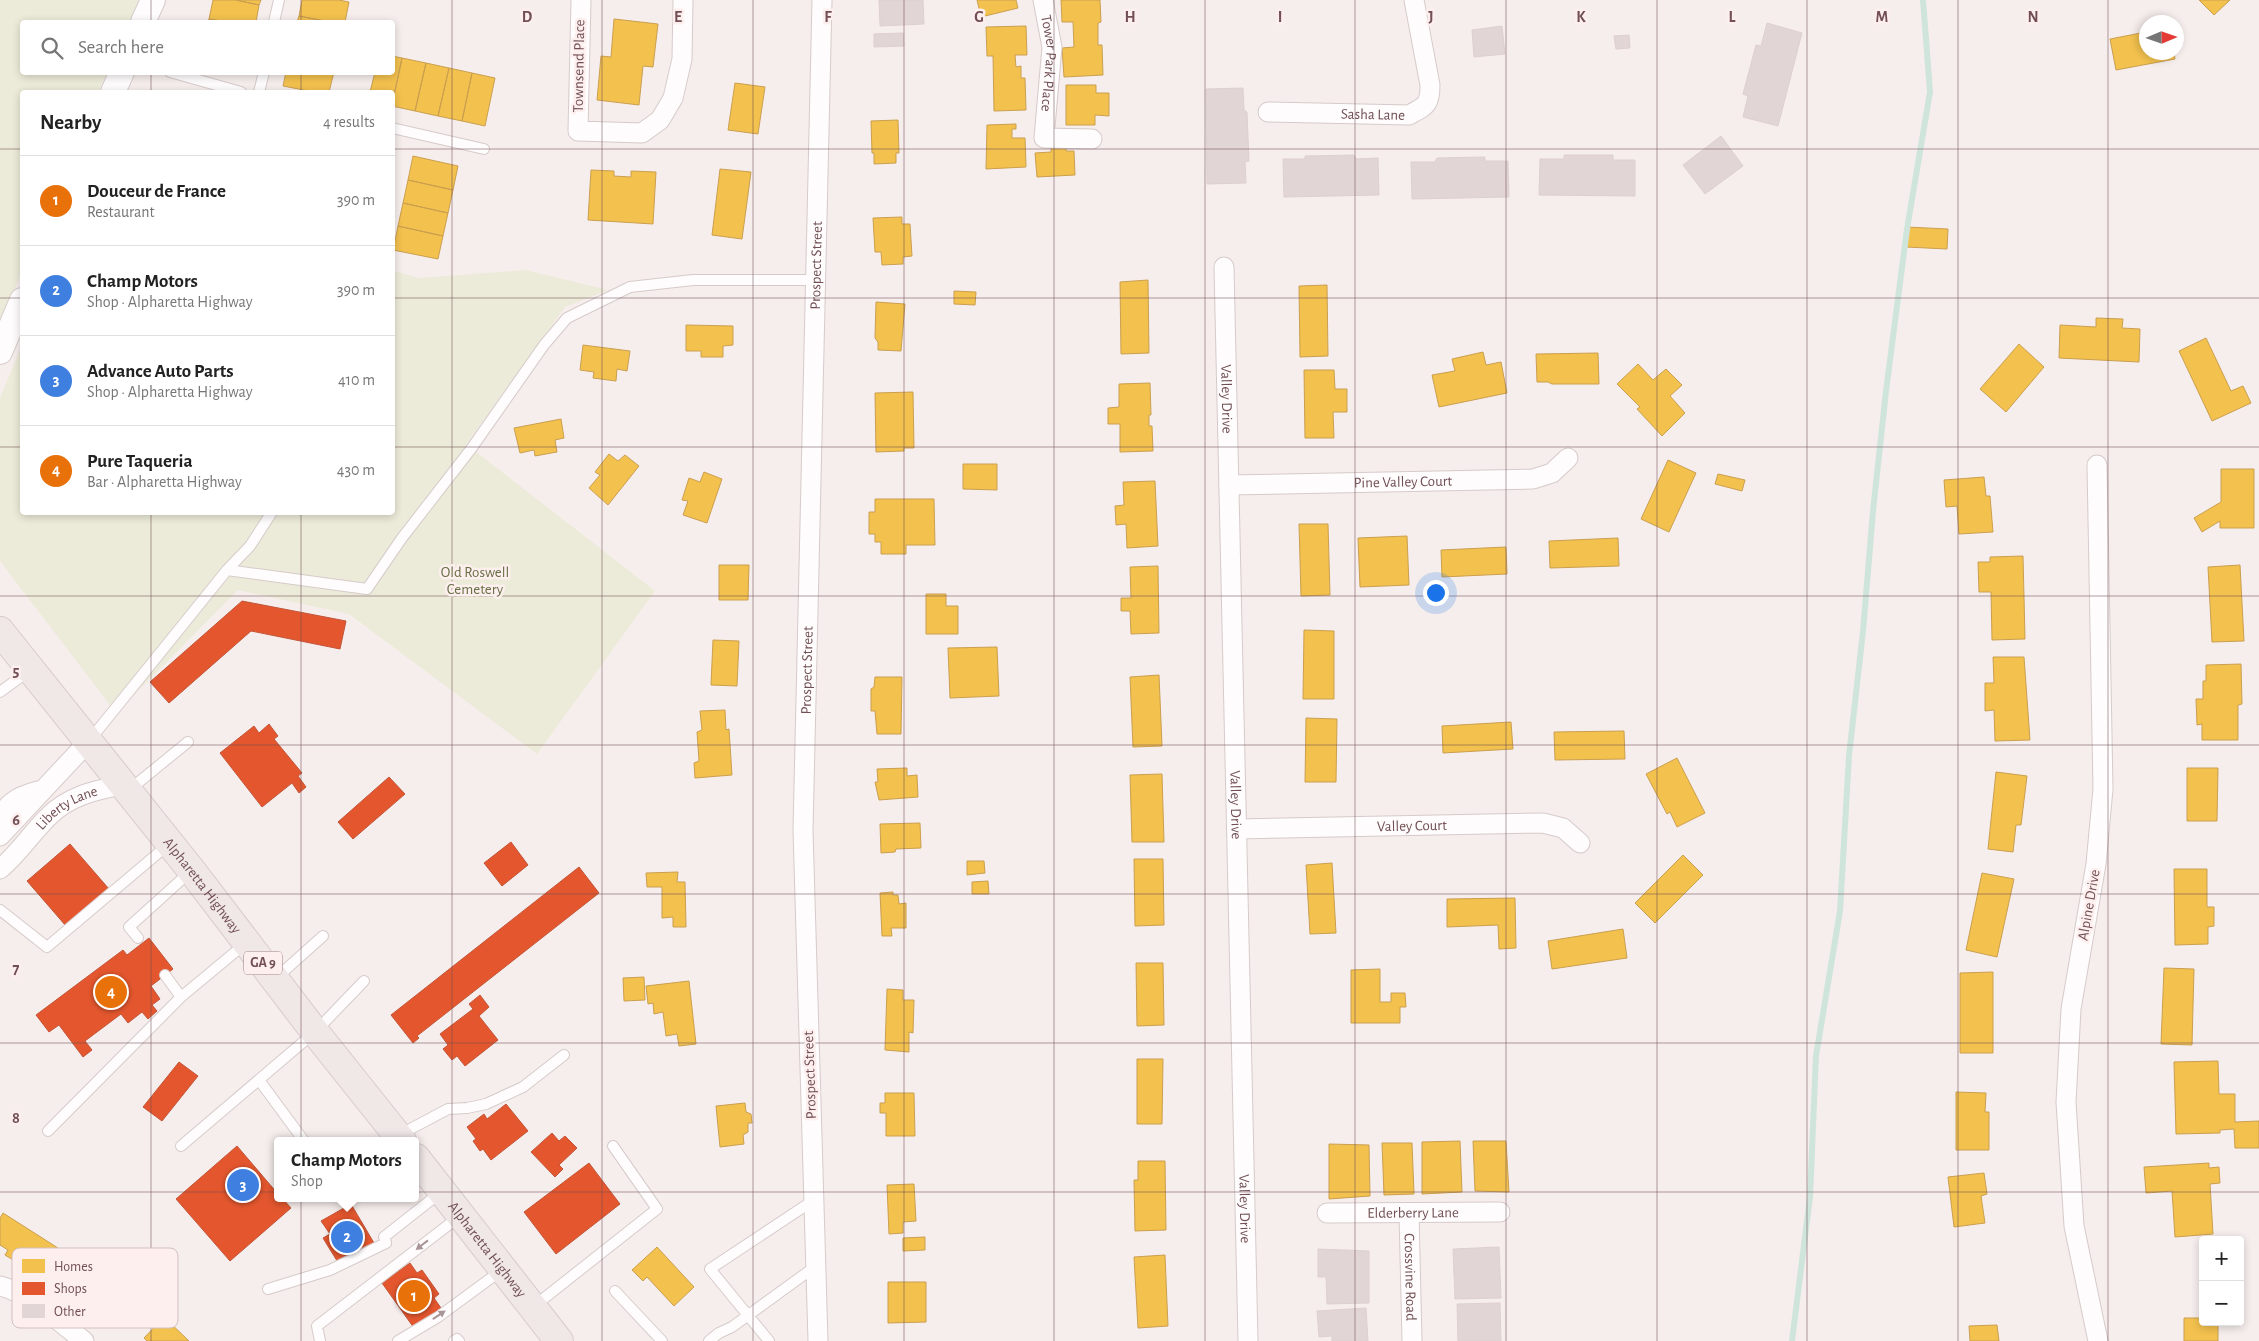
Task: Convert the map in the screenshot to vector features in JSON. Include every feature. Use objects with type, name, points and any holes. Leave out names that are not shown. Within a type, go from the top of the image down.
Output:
[{"type":"highway","name":"Alpharetta Highway","points":[[0,630],[170,843],[315,1032],[399,1137]]},
{"type":"highway","name":"Alpharetta Highway","points":[[419,1162],[559,1341]]},
{"type":"street","points":[[144,20],[153,0]]},
{"type":"street","name":"Townsend Place","points":[[581,0],[578,131],[642,133],[660,120],[673,98],[682,59],[683,0]]},
{"type":"street","name":"Prospect Street","points":[[818,1341],[803,830],[822,0]]},
{"type":"street","name":"Tower Park Place","points":[[1043,0],[1052,47],[1044,138],[1092,139]]},
{"type":"street","name":"Sasha Lane","points":[[1268,112],[1409,115],[1426,106],[1430,96],[1430,85],[1414,0]]},
{"type":"street","points":[[114,90],[121,75]]},
{"type":"street","name":"Valley Drive","points":[[1224,267],[1248,1341]]},
{"type":"street","points":[[0,352],[20,305]]},
{"type":"street","name":"Pine Valley Court","points":[[1229,485],[1533,479],[1552,473],[1568,458]]},
{"type":"street","name":"Alpine Drive","points":[[2098,465],[2103,789],[2096,864],[2071,1009],[2066,1102],[2074,1226],[2098,1341]]},
{"type":"street","name":"Liberty Lane","points":[[2,830],[88,742]]},
{"type":"street","name":"Liberty Lane","points":[[0,868],[48,817],[73,799],[90,791],[126,788]]},
{"type":"street","name":"Valley Court","points":[[1237,829],[1543,823],[1563,828],[1580,844]]},
{"type":"street","points":[[2,830],[24,844]]},
{"type":"street","name":"Elderberry Lane","points":[[1327,1213],[1500,1212]]},
{"type":"street","name":"Crossvine Road","points":[[1409,1213],[1412,1341]]},
{"type":"street","points":[[0,1286],[12,1291]]},
{"type":"street","points":[[67,1328],[84,1341]]},
{"type":"lane","points":[[274,20],[279,0]]},
{"type":"lane","points":[[181,75],[234,90]]},
{"type":"lane","points":[[260,90],[263,75]]},
{"type":"lane","points":[[395,129],[484,149]]},
{"type":"lane","points":[[227,570],[367,589],[402,538],[471,449],[544,345],[567,318],[630,287],[693,280],[816,280]]},
{"type":"lane","points":[[88,742],[227,570],[250,546],[270,515]]},
{"type":"lane","points":[[0,692],[31,670]]},
{"type":"lane","points":[[126,788],[188,742]]},
{"type":"lane","points":[[0,910],[47,947],[170,843]]},
{"type":"lane","points":[[138,938],[129,927],[192,871]]},
{"type":"lane","points":[[275,979],[323,936]]},
{"type":"lane","points":[[48,1131],[181,997],[247,942]]},
{"type":"lane","points":[[165,975],[181,997]]},
{"type":"lane","points":[[181,1146],[315,1032],[364,981]]},
{"type":"lane","points":[[402,1137],[448,1108],[467,1108],[486,1104],[524,1087],[564,1055]]},
{"type":"lane","points":[[259,1080],[301,1137]]},
{"type":"lane","points":[[533,1308],[657,1209],[614,1146]]},
{"type":"lane","points":[[268,1289],[330,1270],[386,1243],[384,1237],[442,1192]]},
{"type":"lane","points":[[769,1341],[710,1269],[814,1200]]},
{"type":"lane","points":[[320,1341],[317,1326],[460,1215]]},
{"type":"lane","points":[[709,1341],[748,1316],[816,1266]]},
{"type":"lane","points":[[398,1341],[438,1317],[503,1269]]},
{"type":"lane","points":[[615,1291],[662,1341]]},
{"type":"lane","points":[[454,1341],[457,1339],[458,1341]]},
{"type":"green space","points":[[0,0],[138,0],[130,20],[20,20],[20,75],[106,75],[99,90],[20,90],[20,276],[0,323]]},
{"type":"green space","name":"Old Roswell Cemetery","points":[[526,270],[608,290],[565,307],[466,444],[655,591],[537,754],[349,614],[238,590],[116,713],[0,561],[0,398],[20,350],[20,515],[395,515],[395,272],[420,278]]},
{"type":"building: Homes","points":[[213,0],[236,0],[259,5],[256,20],[209,19]]},
{"type":"building: Homes","points":[[236,0],[261,0],[259,5]]},
{"type":"building: Homes","points":[[302,0],[339,0],[349,2],[345,20],[320,20],[299,16]]},
{"type":"building: Homes","points":[[977,0],[1016,0],[1018,8],[981,17]]},
{"type":"building: Homes","points":[[1061,0],[1100,0],[1101,22],[1098,23],[1098,45],[1102,45],[1103,75],[1064,77],[1062,48],[1074,47],[1073,22],[1062,22]]},
{"type":"building: Homes","points":[[2199,0],[2230,0],[2214,15]]},
{"type":"building: Homes","points":[[299,16],[320,20],[298,20]]},
{"type":"building: Homes","points":[[614,19],[658,24],[653,67],[643,66],[639,105],[597,100],[601,56],[611,57]]},
{"type":"building: Homes","points":[[1026,26],[1027,55],[1015,55],[1016,67],[1021,66],[1021,78],[1025,78],[1026,110],[994,111],[993,56],[987,56],[986,27]]},
{"type":"building: Homes","points":[[2139,33],[2139,60],[2170,60],[2116,70],[2110,39]]},
{"type":"building: Homes","points":[[395,57],[402,58],[395,90],[370,90],[374,75],[395,75]]},
{"type":"building: Homes","points":[[402,58],[426,63],[415,111],[395,107],[395,92]]},
{"type":"building: Homes","points":[[426,63],[449,68],[438,116],[415,111]]},
{"type":"building: Homes","points":[[449,68],[472,73],[462,121],[438,116]]},
{"type":"building: Homes","points":[[472,73],[495,78],[485,126],[462,121]]},
{"type":"building: Homes","points":[[285,75],[333,75],[330,90],[304,90],[283,86]]},
{"type":"building: Homes","points":[[735,83],[765,87],[758,134],[728,130]]},
{"type":"building: Homes","points":[[1066,85],[1096,85],[1096,93],[1109,93],[1109,116],[1095,115],[1095,125],[1066,125]]},
{"type":"building: Homes","points":[[898,120],[899,153],[896,153],[896,163],[874,164],[871,121]]},
{"type":"building: Homes","points":[[1016,124],[1016,129],[1012,129],[1012,138],[1025,138],[1026,167],[986,169],[987,125]]},
{"type":"building: Homes","points":[[1066,145],[1066,151],[1074,151],[1075,175],[1037,177],[1035,153],[1051,152],[1051,146]]},
{"type":"building: Homes","points":[[413,156],[458,166],[453,190],[408,180]]},
{"type":"building: Homes","points":[[720,169],[751,172],[742,239],[712,235]]},
{"type":"building: Homes","points":[[591,170],[614,171],[614,176],[631,177],[631,171],[656,172],[653,224],[588,220]]},
{"type":"building: Homes","points":[[408,180],[453,190],[448,213],[403,203]]},
{"type":"building: Homes","points":[[403,203],[448,213],[443,236],[398,226]]},
{"type":"building: Homes","points":[[902,217],[902,224],[910,224],[912,256],[903,257],[903,264],[882,265],[881,252],[875,252],[873,218]]},
{"type":"building: Homes","points":[[398,226],[443,236],[438,259],[395,250]]},
{"type":"building: Homes","points":[[1907,227],[1948,229],[1947,249],[1906,247]]},
{"type":"building: Homes","points":[[1148,280],[1149,353],[1121,354],[1120,282]]},
{"type":"building: Homes","points":[[1327,285],[1328,356],[1300,357],[1299,286]]},
{"type":"building: Homes","points":[[954,291],[976,292],[975,305],[954,304]]},
{"type":"building: Homes","points":[[876,302],[905,304],[901,351],[878,350],[878,342],[875,338]]},
{"type":"building: Homes","points":[[2096,318],[2123,319],[2122,328],[2140,329],[2139,362],[2059,358],[2060,325],[2096,327]]},
{"type":"building: Homes","points":[[686,325],[733,326],[733,345],[723,346],[723,357],[701,357],[701,351],[686,351]]},
{"type":"building: Homes","points":[[2206,338],[2231,391],[2243,386],[2251,403],[2212,421],[2179,351]]},
{"type":"building: Homes","points":[[2019,344],[2044,367],[2006,412],[1980,389]]},
{"type":"building: Homes","points":[[583,345],[630,351],[627,371],[617,369],[616,381],[593,378],[594,372],[580,370]]},
{"type":"building: Homes","points":[[1483,352],[1486,365],[1501,362],[1507,393],[1439,407],[1432,375],[1455,371],[1452,359]]},
{"type":"building: Homes","points":[[1598,353],[1599,384],[1552,384],[1537,382],[1536,354]]},
{"type":"building: Homes","points":[[1638,364],[1653,380],[1666,369],[1682,385],[1670,396],[1685,413],[1662,436],[1637,409],[1640,407],[1617,384]]},
{"type":"building: Homes","points":[[1304,370],[1334,370],[1335,389],[1347,389],[1347,412],[1333,412],[1334,438],[1305,438]]},
{"type":"building: Homes","points":[[1150,383],[1151,415],[1149,415],[1149,426],[1152,426],[1153,451],[1120,452],[1120,424],[1108,424],[1108,408],[1119,407],[1119,384]]},
{"type":"building: Homes","points":[[913,392],[914,448],[904,448],[904,451],[876,452],[875,393]]},
{"type":"building: Homes","points":[[561,419],[564,438],[555,440],[557,452],[535,456],[534,450],[520,453],[514,428]]},
{"type":"building: Homes","points":[[609,454],[618,461],[625,455],[639,466],[608,505],[589,488],[600,475],[595,472]]},
{"type":"building: Homes","points":[[1668,460],[1696,473],[1669,532],[1641,519]]},
{"type":"building: Homes","points":[[963,464],[997,464],[997,490],[963,489]]},
{"type":"building: Homes","points":[[2221,469],[2254,469],[2254,528],[2220,528],[2220,521],[2202,532],[2194,518],[2221,502]]},
{"type":"building: Homes","points":[[704,472],[722,479],[707,523],[683,515],[688,501],[682,500],[689,478],[700,482]]},
{"type":"building: Homes","points":[[1718,474],[1745,480],[1742,491],[1715,484]]},
{"type":"building: Homes","points":[[1984,477],[1986,496],[1990,496],[1993,532],[1959,534],[1957,506],[1946,507],[1944,480]]},
{"type":"building: Homes","points":[[1155,481],[1158,546],[1127,548],[1126,524],[1116,525],[1115,506],[1124,505],[1123,482]]},
{"type":"building: Homes","points":[[875,499],[934,499],[935,545],[906,545],[906,554],[881,554],[881,542],[875,542],[875,534],[869,534],[869,512],[875,512]]},
{"type":"building: Homes","points":[[1299,524],[1328,524],[1330,595],[1301,596]]},
{"type":"building: Homes","points":[[1407,536],[1409,585],[1360,587],[1358,538]]},
{"type":"building: Homes","points":[[1618,538],[1619,566],[1550,568],[1549,541]]},
{"type":"building: Homes","points":[[1506,547],[1507,574],[1442,577],[1441,550]]},
{"type":"building: Homes","points":[[2023,556],[2025,639],[1992,640],[1991,592],[1979,592],[1978,562],[1990,562],[1990,557]]},
{"type":"building: Homes","points":[[719,565],[749,565],[748,600],[719,600]]},
{"type":"building: Homes","points":[[2240,565],[2244,641],[2212,642],[2208,567]]},
{"type":"building: Homes","points":[[1158,566],[1159,633],[1131,634],[1130,611],[1121,611],[1121,598],[1131,598],[1130,567]]},
{"type":"building: Homes","points":[[926,594],[946,594],[946,606],[958,606],[958,634],[926,634]]},
{"type":"building: Homes","points":[[1304,630],[1334,631],[1334,699],[1303,699]]},
{"type":"building: Homes","points":[[713,640],[739,641],[737,686],[711,685]]},
{"type":"building: Homes","points":[[997,647],[999,696],[950,698],[948,648]]},
{"type":"building: Homes","points":[[1993,657],[2024,657],[2030,740],[1995,741],[1994,710],[1985,711],[1985,683],[1994,683]]},
{"type":"building: Homes","points":[[2241,664],[2242,704],[2238,705],[2238,740],[2202,740],[2202,724],[2197,725],[2196,699],[2203,699],[2203,681],[2206,681],[2206,665]]},
{"type":"building: Homes","points":[[1159,675],[1162,746],[1133,747],[1130,677]]},
{"type":"building: Homes","points":[[875,677],[902,677],[901,734],[877,734],[875,711],[871,711],[871,689],[874,687]]},
{"type":"building: Homes","points":[[725,710],[726,730],[729,729],[732,775],[695,778],[694,763],[699,761],[697,732],[702,730],[700,711]]},
{"type":"building: Homes","points":[[1306,718],[1337,719],[1336,782],[1305,782]]},
{"type":"building: Homes","points":[[1511,722],[1513,749],[1443,753],[1442,726]]},
{"type":"building: Homes","points":[[1624,731],[1625,759],[1555,760],[1554,732]]},
{"type":"building: Homes","points":[[1677,758],[1705,813],[1677,827],[1670,812],[1667,814],[1646,774]]},
{"type":"building: Homes","points":[[907,768],[907,776],[917,775],[918,797],[879,800],[875,782],[878,782],[877,769]]},
{"type":"building: Homes","points":[[2187,768],[2218,768],[2217,821],[2187,821]]},
{"type":"building: Homes","points":[[1996,772],[2027,776],[2021,825],[2016,825],[2013,852],[1988,849]]},
{"type":"building: Homes","points":[[1162,774],[1164,842],[1132,842],[1130,775]]},
{"type":"building: Homes","points":[[920,823],[921,848],[896,849],[895,852],[881,853],[880,824]]},
{"type":"building: Homes","points":[[1683,855],[1703,875],[1655,923],[1635,903]]},
{"type":"building: Homes","points":[[1134,859],[1163,859],[1164,925],[1135,926]]},
{"type":"building: Homes","points":[[967,861],[984,861],[985,873],[967,875]]},
{"type":"building: Homes","points":[[1332,863],[1336,933],[1310,934],[1306,865]]},
{"type":"building: Homes","points":[[2174,869],[2207,869],[2207,907],[2214,907],[2214,926],[2208,927],[2208,944],[2175,945]]},
{"type":"building: Homes","points":[[678,872],[677,882],[685,882],[686,927],[673,927],[673,917],[662,918],[662,887],[647,887],[646,873]]},
{"type":"building: Homes","points":[[1982,873],[2014,879],[1997,957],[1966,950]]},
{"type":"building: Homes","points":[[988,881],[989,894],[972,894],[972,882]]},
{"type":"building: Homes","points":[[893,892],[893,895],[898,895],[899,904],[906,903],[906,928],[891,928],[892,936],[882,936],[880,893]]},
{"type":"building: Homes","points":[[1515,898],[1516,948],[1499,949],[1498,925],[1447,927],[1447,899]]},
{"type":"building: Homes","points":[[1623,929],[1627,958],[1552,969],[1548,941]]},
{"type":"building: Homes","points":[[1136,963],[1163,963],[1164,1025],[1137,1026]]},
{"type":"building: Homes","points":[[2164,968],[2194,969],[2192,1045],[2161,1044]]},
{"type":"building: Homes","points":[[1380,969],[1380,1002],[1391,1002],[1391,993],[1405,993],[1406,1007],[1400,1007],[1400,1023],[1351,1023],[1351,970]]},
{"type":"building: Homes","points":[[1993,972],[1993,1053],[1960,1053],[1960,973]]},
{"type":"building: Homes","points":[[644,977],[645,1000],[624,1001],[623,978]]},
{"type":"building: Homes","points":[[689,981],[696,1044],[679,1046],[677,1034],[666,1036],[663,1012],[654,1014],[653,1003],[648,1004],[646,986]]},
{"type":"building: Homes","points":[[887,989],[903,990],[903,1000],[914,1000],[913,1033],[909,1032],[909,1052],[885,1050]]},
{"type":"building: Homes","points":[[1137,1059],[1163,1059],[1162,1124],[1137,1124]]},
{"type":"building: Homes","points":[[2218,1061],[2219,1094],[2235,1094],[2235,1122],[2259,1121],[2259,1148],[2235,1148],[2234,1129],[2220,1130],[2220,1133],[2176,1134],[2174,1062]]},
{"type":"building: Homes","points":[[1956,1092],[1986,1093],[1985,1112],[1989,1112],[1989,1150],[1956,1150]]},
{"type":"building: Homes","points":[[885,1093],[914,1093],[915,1136],[886,1136],[886,1113],[880,1113],[880,1103],[885,1103]]},
{"type":"building: Homes","points":[[745,1103],[746,1112],[751,1114],[752,1123],[748,1123],[748,1132],[743,1135],[744,1144],[720,1147],[716,1106]]},
{"type":"building: Homes","points":[[1460,1141],[1462,1192],[1422,1194],[1422,1142]]},
{"type":"building: Homes","points":[[1473,1141],[1506,1141],[1509,1192],[1475,1191]]},
{"type":"building: Homes","points":[[1382,1143],[1412,1143],[1414,1194],[1384,1195]]},
{"type":"building: Homes","points":[[1329,1144],[1369,1145],[1370,1196],[1329,1199]]},
{"type":"building: Homes","points":[[1138,1161],[1165,1161],[1166,1230],[1135,1231],[1134,1180],[1138,1180]]},
{"type":"building: Homes","points":[[2209,1163],[2209,1168],[2219,1167],[2220,1183],[2210,1184],[2213,1234],[2175,1237],[2172,1191],[2146,1193],[2144,1167]]},
{"type":"building: Homes","points":[[1984,1173],[1987,1194],[1981,1196],[1985,1223],[1954,1227],[1948,1177]]},
{"type":"building: Homes","points":[[914,1184],[916,1221],[903,1222],[903,1233],[889,1234],[887,1185]]},
{"type":"building: Homes","points":[[3,1213],[58,1248],[12,1248],[12,1259],[5,1255],[8,1250],[0,1245],[0,1218]]},
{"type":"building: Homes","points":[[925,1237],[925,1250],[903,1251],[903,1238]]},
{"type":"building: Homes","points":[[657,1247],[694,1287],[674,1306],[647,1277],[643,1281],[632,1270]]},
{"type":"building: Homes","points":[[1165,1255],[1168,1326],[1138,1328],[1134,1257]]},
{"type":"building: Homes","points":[[888,1282],[926,1282],[926,1322],[888,1323]]},
{"type":"building: Homes","points":[[2184,1318],[2199,1318],[2199,1326],[2218,1326],[2218,1341],[2184,1341]]},
{"type":"building: Homes","points":[[1997,1325],[1999,1341],[1970,1341],[1969,1326]]},
{"type":"building: Homes","points":[[154,1328],[175,1328],[189,1341],[147,1341],[144,1338]]},
{"type":"building: Shops","points":[[242,601],[346,621],[340,649],[251,631],[169,703],[150,682]]},
{"type":"building: Shops","points":[[269,724],[278,736],[274,739],[302,773],[298,776],[306,787],[299,793],[292,783],[262,807],[220,753],[254,726],[259,733]]},
{"type":"building: Shops","points":[[389,777],[405,794],[353,839],[338,822]]},
{"type":"building: Shops","points":[[511,842],[528,865],[502,886],[484,863]]},
{"type":"building: Shops","points":[[70,844],[109,889],[66,926],[27,881]]},
{"type":"building: Shops","points":[[579,867],[599,893],[417,1036],[419,1038],[413,1043],[391,1015]]},
{"type":"building: Shops","points":[[149,938],[173,969],[151,986],[160,999],[152,1005],[157,1011],[148,1019],[142,1012],[128,1023],[121,1014],[85,1041],[92,1050],[83,1057],[59,1025],[49,1032],[36,1015],[123,950],[127,955]]},
{"type":"building: Shops","points":[[480,995],[489,1007],[479,1016],[498,1040],[465,1066],[457,1056],[452,1060],[443,1049],[448,1045],[440,1034],[473,1009],[469,1004]]},
{"type":"building: Shops","points":[[179,1062],[198,1076],[162,1121],[143,1107]]},
{"type":"building: Shops","points":[[506,1104],[528,1131],[491,1160],[483,1149],[480,1151],[473,1141],[476,1139],[467,1127],[484,1114],[487,1119]]},
{"type":"building: Shops","points":[[552,1133],[559,1141],[565,1136],[577,1148],[559,1165],[563,1169],[555,1177],[531,1152]]},
{"type":"building: Shops","points":[[237,1146],[274,1189],[274,1202],[286,1202],[291,1208],[230,1261],[176,1199]]},
{"type":"building: Shops","points":[[589,1163],[620,1204],[556,1254],[524,1212]]},
{"type":"building: Shops","points":[[351,1204],[374,1243],[339,1264],[323,1238],[330,1234],[321,1221]]},
{"type":"building: Shops","points":[[410,1263],[417,1273],[422,1270],[439,1294],[434,1298],[441,1308],[414,1328],[382,1283]]},
{"type":"building: Other","points":[[879,0],[923,0],[924,24],[880,26]]},
{"type":"building: Other","points":[[1767,23],[1802,33],[1778,126],[1743,117],[1748,96],[1743,94],[1756,45],[1761,46]]},
{"type":"building: Other","points":[[1502,26],[1505,54],[1474,57],[1472,30]]},
{"type":"building: Other","points":[[903,33],[904,46],[874,47],[874,34]]},
{"type":"building: Other","points":[[1629,35],[1630,48],[1616,49],[1614,36]]},
{"type":"building: Other","points":[[1243,88],[1244,110],[1247,112],[1249,161],[1245,162],[1246,183],[1207,184],[1206,89]]},
{"type":"building: Other","points":[[1721,136],[1743,166],[1705,194],[1683,165]]},
{"type":"building: Other","points":[[1354,155],[1356,159],[1378,158],[1379,195],[1284,197],[1283,159],[1305,159],[1305,156]]},
{"type":"building: Other","points":[[1564,155],[1613,155],[1613,160],[1635,160],[1635,196],[1539,195],[1540,159],[1564,159]]},
{"type":"building: Other","points":[[1485,157],[1485,161],[1508,161],[1509,197],[1412,199],[1411,162],[1435,162],[1437,158]]},
{"type":"building: Other","points":[[1499,1247],[1501,1298],[1455,1299],[1453,1249]]},
{"type":"building: Other","points":[[1318,1249],[1369,1251],[1369,1303],[1327,1304],[1326,1277],[1318,1277]]},
{"type":"building: Other","points":[[1500,1303],[1501,1341],[1458,1341],[1457,1304]]},
{"type":"building: Other","points":[[1366,1308],[1368,1341],[1332,1341],[1332,1336],[1319,1337],[1317,1311]]},
{"type":"waterway","points":[[1792,1341],[1810,1197],[1816,1056],[1840,911],[1849,756],[1886,391],[1907,229],[1930,92],[1923,0]]},
{"type":"place","name":"Pure Taqueria","points":[[111,992]]},
{"type":"place","name":"Advance Auto Parts","points":[[243,1185]]},
{"type":"place","name":"Champ Motors","points":[[347,1237]]},
{"type":"place","name":"Douceur de France","points":[[414,1296]]}]
